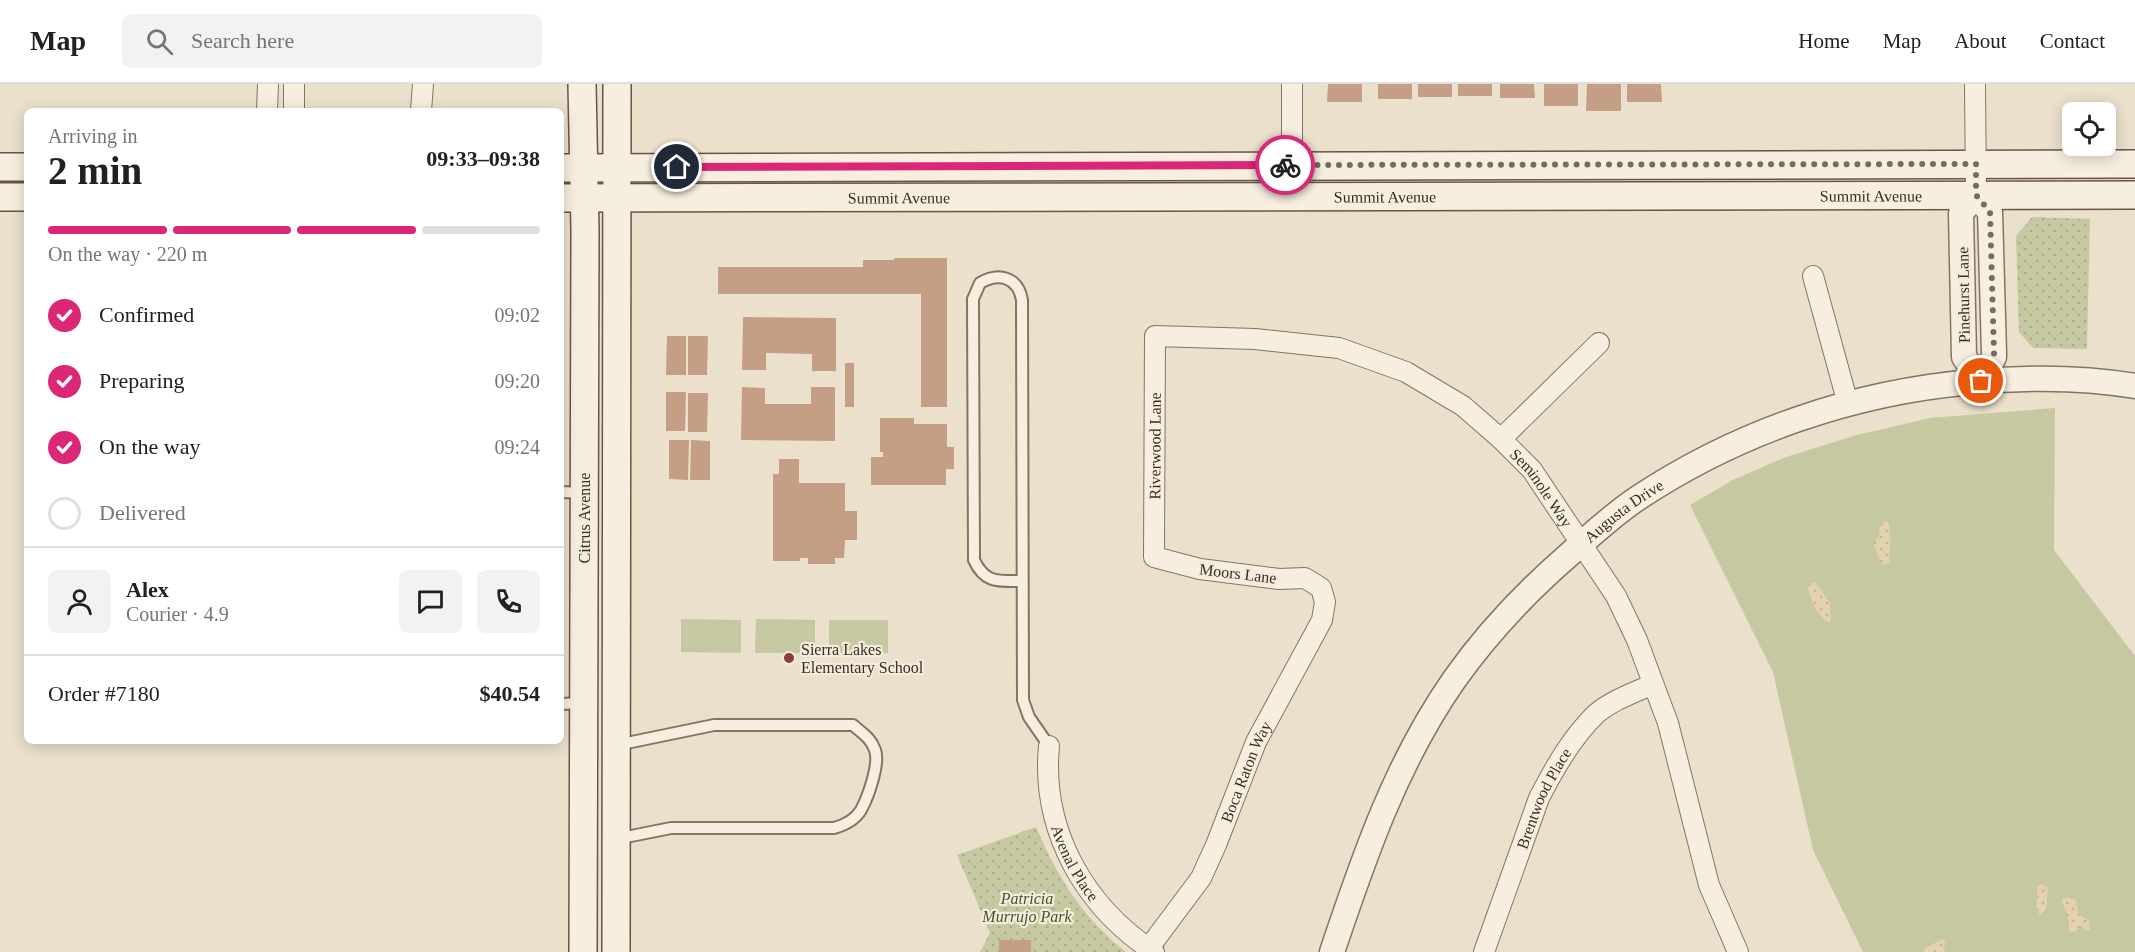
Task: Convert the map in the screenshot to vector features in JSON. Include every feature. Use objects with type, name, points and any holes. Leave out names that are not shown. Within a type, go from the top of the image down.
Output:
[{"type":"main road","name":"Citrus Avenue","points":[[582,84],[572,168],[572,704],[583,952]]},
{"type":"main road","name":"Citrus Avenue","points":[[616,952],[617,84]]},
{"type":"main road","name":"Summit Avenue","points":[[572,168],[2135,164]]},
{"type":"main road","points":[[0,167],[24,167]]},
{"type":"main road","name":"Summit Avenue","points":[[572,198],[2135,195]]},
{"type":"main road","points":[[0,197],[24,197]]},
{"type":"street","points":[[421,108],[423,84]]},
{"type":"street","points":[[1292,84],[1292,196]]},
{"type":"street","points":[[1975,84],[1976,195]]},
{"type":"street","points":[[268,98],[294,98]]},
{"type":"street","name":"Pinehurst Lane","points":[[1976,195],[1990,212],[1994,353],[1981,381]]},
{"type":"street","points":[[1813,276],[1848,404]]},
{"type":"street","name":"Seminole Way","points":[[1155,336],[1255,339],[1339,348],[1406,372],[1464,406],[1532,470],[1616,596],[1637,640],[1668,723],[1709,885],[1738,952]]},
{"type":"street","name":"Riverwood Lane","points":[[1154,557],[1155,336]]},
{"type":"street","points":[[1501,439],[1599,344]]},
{"type":"street","name":"Augusta Drive","points":[[1332,952],[1366,852],[1391,791],[1419,735],[1454,681],[1486,638],[1539,580],[1637,498],[1692,465],[1743,440],[1796,419],[1891,392],[1928,386],[2018,378],[2135,386]]},
{"type":"street","name":"Moors Lane","points":[[1154,557],[1200,569],[1279,579],[1305,578],[1321,588]]},
{"type":"street","name":"Boca Raton Way","points":[[1151,950],[1201,878],[1256,742],[1322,620],[1325,602],[1321,588]]},
{"type":"street","name":"Brentwood Place","points":[[1484,952],[1519,851],[1539,798],[1551,774],[1579,734],[1597,714],[1621,698],[1653,684]]},
{"type":"street","name":"Avenal Place","points":[[1049,746],[1049,791],[1054,819],[1065,851],[1102,908],[1127,933],[1151,950]]},
{"type":"lane","points":[[1022,581],[992,579],[984,576],[974,560],[973,299],[980,283],[998,276],[1004,277],[1017,287],[1022,300],[1023,700],[1029,717],[1049,746]]},
{"type":"lane","points":[[616,745],[714,725],[853,725],[870,739],[876,753],[873,779],[860,811],[846,825],[834,828],[671,828],[616,838]]},
{"type":"green space","points":[[2032,217],[2090,219],[2087,349],[2033,348],[2019,332],[2016,236]]},
{"type":"green space","points":[[2055,408],[2054,550],[2135,656],[2135,952],[1863,952],[1813,850],[1773,672],[1690,505],[1733,480],[1786,457],[1857,435],[1930,418]]},
{"type":"green space","points":[[681,619],[741,620],[741,653],[681,652]]},
{"type":"green space","points":[[756,619],[815,620],[815,653],[755,653]]},
{"type":"green space","points":[[829,620],[888,620],[888,653],[829,653]]},
{"type":"green space","name":"Patricia Murrujo Park","points":[[1036,827],[1053,863],[1073,896],[1096,925],[1126,952],[980,952],[990,933],[957,855]]},
{"type":"sand","points":[[1888,522],[1889,527],[1890,547],[1889,563],[1883,565],[1873,544],[1879,536],[1880,527]]},
{"type":"sand","points":[[1813,582],[1830,603],[1831,622],[1826,621],[1815,609],[1807,586]]},
{"type":"sand","points":[[2037,884],[2048,888],[2046,909],[2040,915],[2037,910]]},
{"type":"sand","points":[[2067,897],[2076,900],[2078,913],[2089,921],[2088,931],[2080,926],[2074,933],[2069,931],[2069,921],[2062,901]]},
{"type":"sand","points":[[1943,939],[1944,952],[1924,952],[1925,948]]},
{"type":"building","points":[[1328,84],[1362,84],[1362,102],[1327,102]]},
{"type":"building","points":[[1378,84],[1412,84],[1412,99],[1378,99]]},
{"type":"building","points":[[1418,84],[1452,84],[1452,97],[1418,97]]},
{"type":"building","points":[[1458,84],[1492,84],[1492,96],[1458,96]]},
{"type":"building","points":[[1500,84],[1534,84],[1535,98],[1500,98]]},
{"type":"building","points":[[1544,84],[1578,84],[1578,106],[1544,106]]},
{"type":"building","points":[[1587,84],[1621,84],[1621,111],[1586,111]]},
{"type":"building","points":[[1627,84],[1661,84],[1662,102],[1627,102]]},
{"type":"building","points":[[894,258],[947,258],[947,407],[921,407],[921,294],[718,294],[718,267],[863,267],[863,260],[894,260]]},
{"type":"building","points":[[743,317],[836,318],[836,371],[812,371],[812,354],[766,353],[766,370],[742,370]]},
{"type":"building","points":[[667,336],[686,336],[686,375],[666,375]]},
{"type":"building","points":[[688,336],[708,336],[707,375],[688,375]]},
{"type":"building","points":[[845,363],[854,363],[854,407],[845,407]]},
{"type":"building","points":[[742,387],[765,388],[765,404],[811,404],[811,387],[835,387],[835,441],[741,440]]},
{"type":"building","points":[[666,392],[686,392],[685,431],[666,431]]},
{"type":"building","points":[[688,393],[708,393],[707,432],[688,432]]},
{"type":"building","points":[[880,418],[914,418],[914,424],[947,424],[947,447],[954,447],[954,469],[946,469],[946,485],[871,485],[871,457],[883,457],[883,452],[880,452]]},
{"type":"building","points":[[669,440],[689,440],[688,480],[669,479]]},
{"type":"building","points":[[691,440],[710,441],[710,480],[690,480]]},
{"type":"building","points":[[779,459],[799,459],[799,483],[845,483],[845,511],[857,511],[857,540],[845,540],[844,558],[835,558],[835,564],[808,564],[808,558],[800,558],[800,561],[773,561],[773,474],[779,474]]},
{"type":"building","points":[[999,940],[1031,940],[1031,952],[999,952]]},
{"type":"way so far","points":[[1285,165],[1976,164],[1976,195],[1990,212],[1994,353],[1981,381]]},
{"type":"place","name":"Sierra Lakes Elementary School","points":[[789,658]]},
{"type":"route","points":[[677,167],[1285,165]]}]
